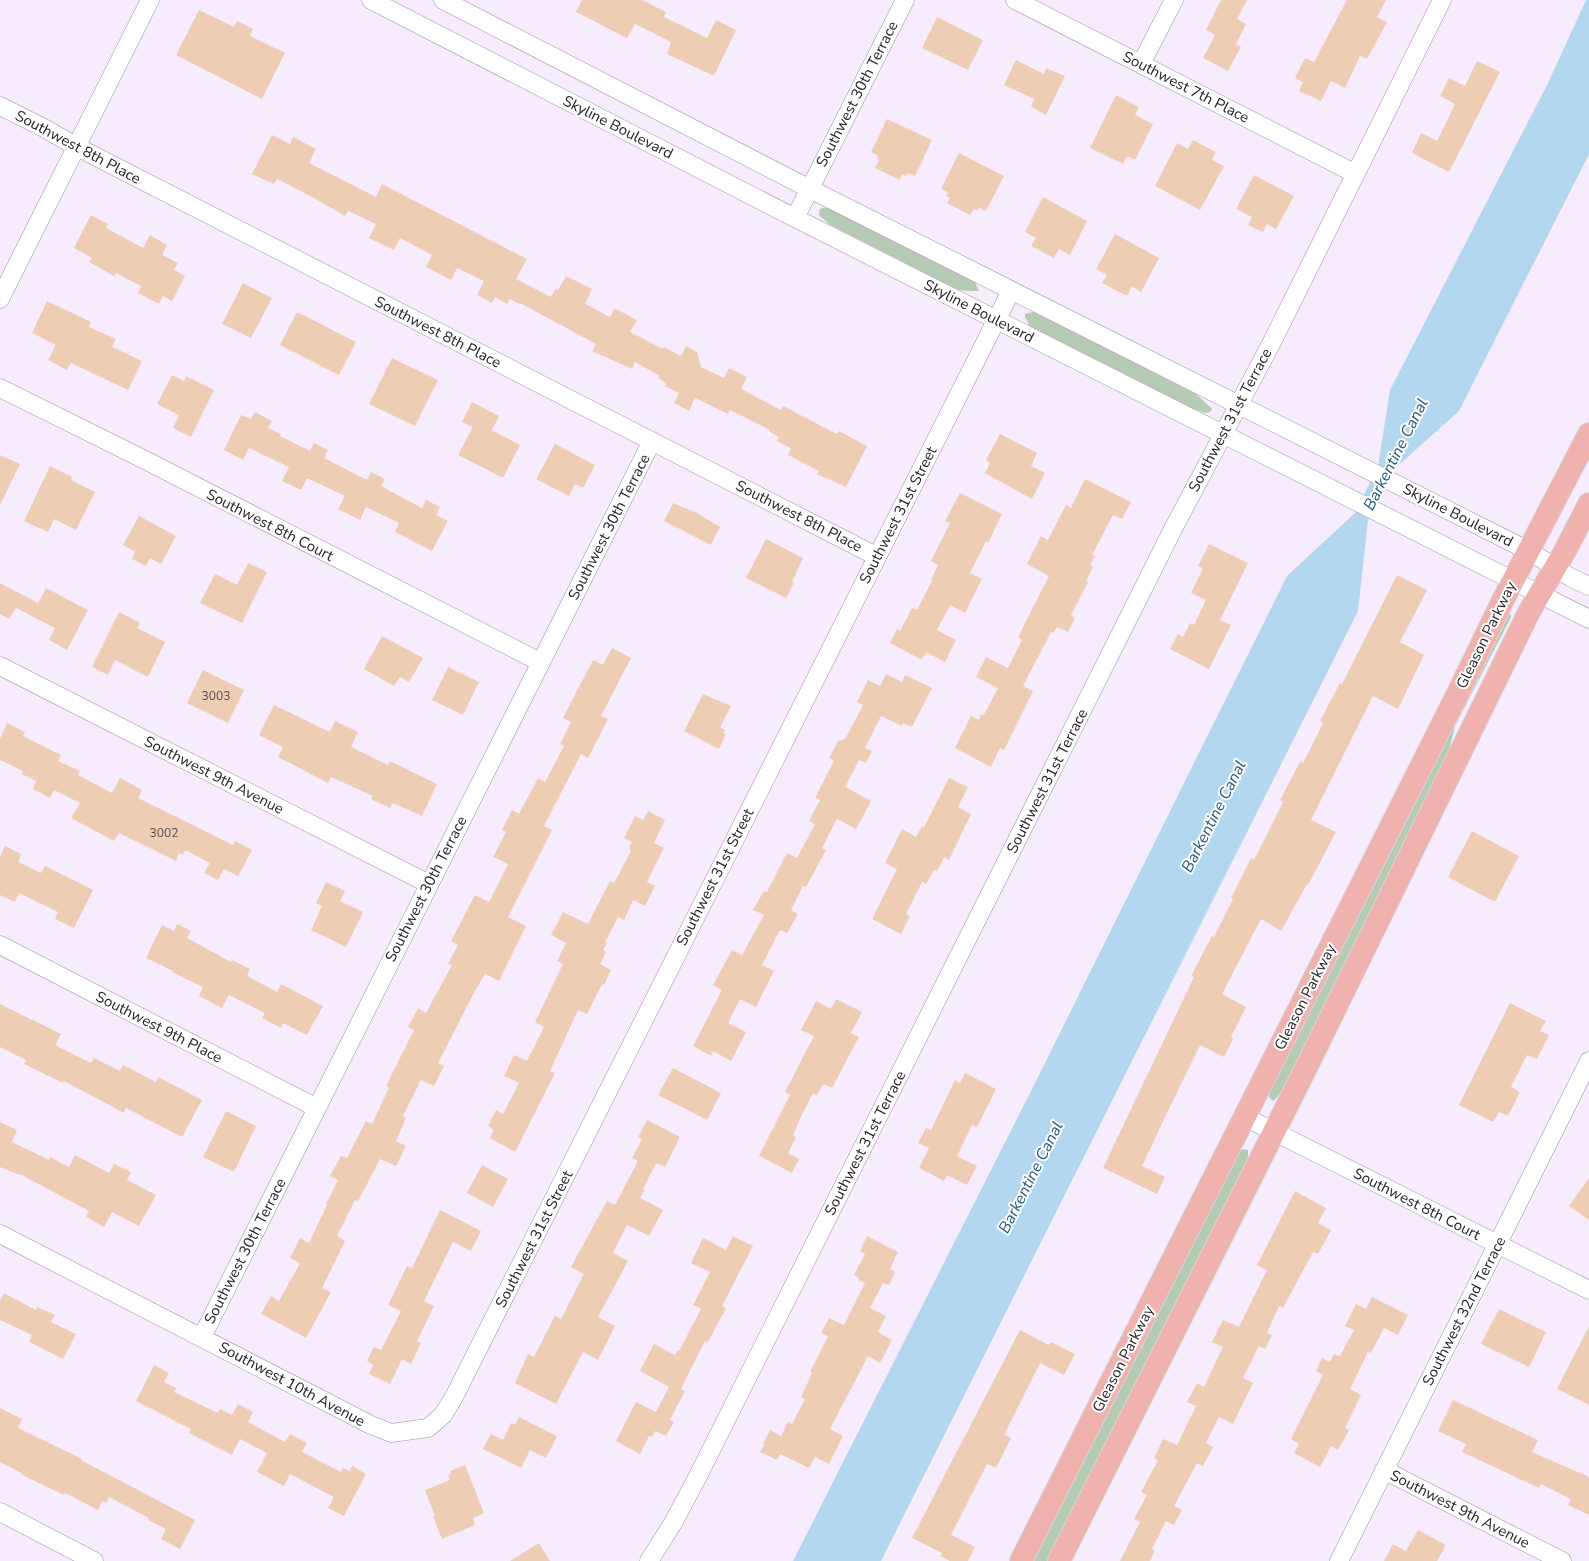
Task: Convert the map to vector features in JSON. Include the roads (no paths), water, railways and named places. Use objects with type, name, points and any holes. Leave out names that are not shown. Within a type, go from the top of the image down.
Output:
[{"type":"main road","name":"Gleason Parkway","points":[[1021,1561],[1589,434]]},
{"type":"main road","name":"Gleason Parkway","points":[[1059,1561],[1309,1062],[1529,612],[1556,568],[1589,504]]},
{"type":"street","points":[[0,299],[150,0]]},
{"type":"street","name":"Skyline Boulevard","points":[[371,0],[795,218],[1589,619]]},
{"type":"street","name":"Skyline Boulevard","points":[[443,0],[1011,291],[1418,494],[1529,551],[1589,586]]},
{"type":"street","name":"Southwest 30th Terrace","points":[[795,218],[904,0]]},
{"type":"street","name":"Southwest 7th Place","points":[[1015,0],[1356,174]]},
{"type":"street","points":[[1141,64],[1174,0]]},
{"type":"street","name":"Southwest 31st Terrace","points":[[650,1561],[697,1478],[1222,433],[1272,342],[1442,0]]},
{"type":"street","name":"Southwest 8th Place","points":[[0,106],[876,556]]},
{"type":"street","name":"Southwest 31st Street","points":[[428,1428],[443,1415],[454,1397],[1011,291]]},
{"type":"street","name":"Southwest 8th Court","points":[[0,388],[540,662]]},
{"type":"street","name":"Southwest 30th Terrace","points":[[202,1337],[652,441]]},
{"type":"street","name":"Southwest 9th Avenue","points":[[0,666],[428,884]]},
{"type":"street","name":"Southwest 9th Place","points":[[0,945],[317,1108]]},
{"type":"street","name":"Southwest 32nd Terrace","points":[[1339,1561],[1589,1061]]},
{"type":"street","name":"Southwest 8th Court","points":[[1245,1117],[1589,1290]]},
{"type":"street","name":"Southwest 10th Avenue","points":[[0,1234],[371,1425],[392,1433],[428,1428]]},
{"type":"street","name":"Southwest 9th Avenue","points":[[1384,1470],[1562,1561]]},
{"type":"street","points":[[0,1512],[94,1561]]},
{"type":"water","name":"Barkentine Canal","points":[[1586,0],[1589,0],[1589,154],[1459,411],[1392,471],[1368,520],[1358,611],[881,1561],[793,1561],[1031,1091],[1287,576],[1355,513],[1378,466],[1390,390],[1548,83]]}]
